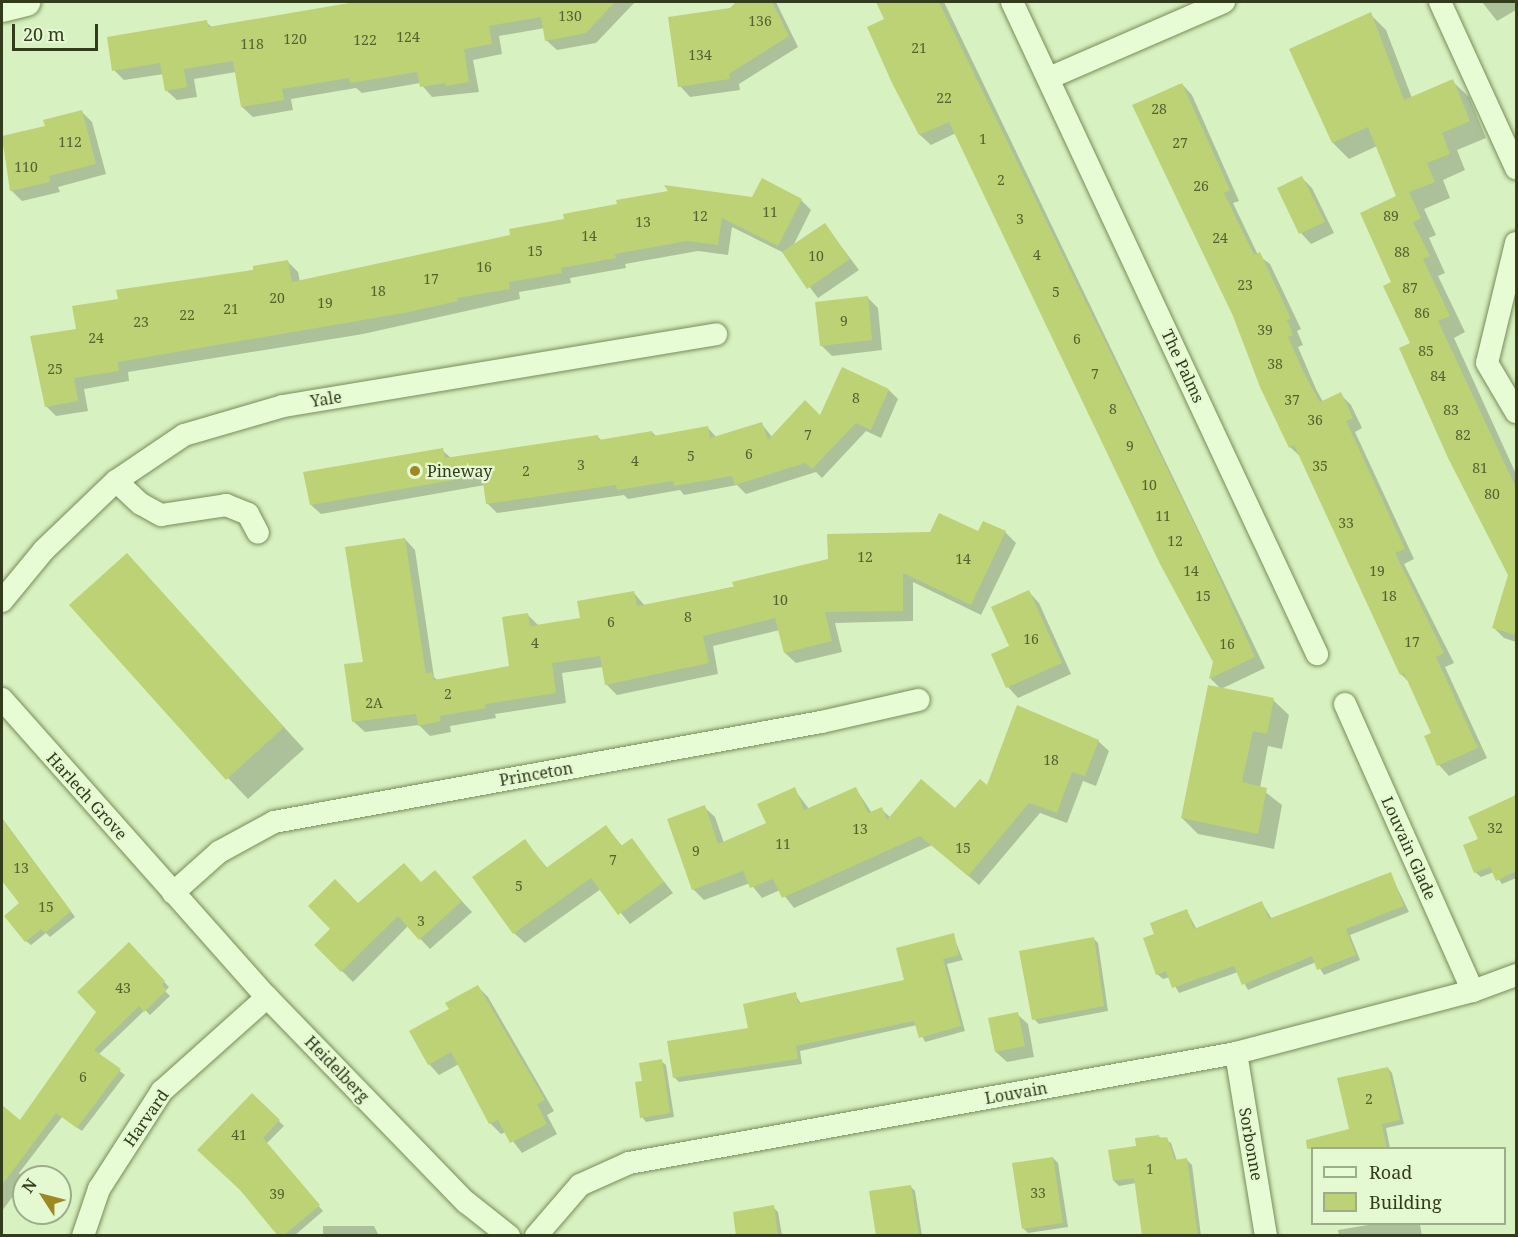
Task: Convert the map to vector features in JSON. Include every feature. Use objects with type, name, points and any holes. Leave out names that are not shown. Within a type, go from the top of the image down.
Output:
[{"type":"street","points":[[2,8],[26,2]]},
{"type":"street","name":"The Palms","points":[[1012,2],[1317,654]]},
{"type":"street","points":[[1049,78],[1224,2]]},
{"type":"street","points":[[1440,2],[1516,168]]},
{"type":"street","points":[[1516,243],[1487,363],[1516,412]]},
{"type":"street","name":"Yale","points":[[2,601],[44,550],[116,481],[184,435],[283,406],[716,334]]},
{"type":"street","points":[[116,481],[141,504],[161,515],[226,505],[248,514],[258,533]]},
{"type":"street","name":"Harlech Grove","points":[[2,699],[173,893]]},
{"type":"street","name":"Princeton","points":[[173,893],[219,852],[274,822],[821,722],[919,700]]},
{"type":"street","name":"Louvain Glade","points":[[1345,704],[1473,991]]},
{"type":"street","name":"Heidelberg","points":[[173,893],[267,997],[466,1202],[509,1236]]},
{"type":"street","name":"Louvain","points":[[536,1236],[580,1185],[629,1163],[1236,1053],[1473,991],[1516,975]]},
{"type":"street","name":"Harvard","points":[[83,1236],[99,1189],[162,1091],[267,997]]},
{"type":"street","name":"Sorbonne","points":[[1236,1053],[1266,1236]]},
{"type":"building","points":[[355,2],[615,2],[586,33],[545,41],[541,17],[489,26],[492,44],[464,49],[469,82],[446,86],[445,83],[420,87],[417,72],[350,83],[349,78],[282,89],[284,100],[241,107],[233,61],[184,69],[187,87],[165,91],[160,63],[112,71],[107,37],[207,20],[208,27]]},
{"type":"building","points":[[736,2],[772,2],[789,36],[729,74],[730,79],[678,87],[668,17],[730,8]]},
{"type":"building","points":[[876,2],[939,2],[1206,548],[1255,657],[1209,679],[1213,662],[1160,564],[949,122],[919,135],[892,83],[867,27],[884,19]]},
{"type":"building","points":[[1371,12],[1404,100],[1453,79],[1470,121],[1442,133],[1450,154],[1427,163],[1435,182],[1409,192],[1421,218],[1413,222],[1430,256],[1423,259],[1450,316],[1438,321],[1516,488],[1516,635],[1492,628],[1508,575],[1448,458],[1399,348],[1410,343],[1383,286],[1391,282],[1360,213],[1396,196],[1368,127],[1332,143],[1289,49]]},
{"type":"building","points":[[1182,83],[1230,190],[1224,193],[1254,255],[1260,252],[1291,319],[1287,320],[1293,335],[1288,337],[1306,377],[1320,402],[1341,392],[1353,418],[1346,421],[1405,549],[1395,553],[1444,653],[1436,657],[1478,748],[1437,766],[1424,736],[1431,733],[1404,673],[1400,675],[1294,445],[1289,448],[1260,387],[1233,316],[1132,105]]},
{"type":"building","points":[[82,110],[96,164],[49,176],[50,182],[10,191],[2,136],[45,126],[43,120]]},
{"type":"building","points":[[1302,176],[1325,222],[1299,234],[1277,188]]},
{"type":"building","points":[[762,178],[802,199],[778,246],[722,218],[718,245],[687,241],[615,254],[616,258],[561,268],[562,273],[509,282],[510,289],[457,298],[458,301],[404,313],[118,362],[119,371],[74,378],[78,401],[45,407],[30,336],[76,329],[72,306],[118,299],[116,290],[253,270],[253,266],[288,260],[292,282],[510,235],[509,229],[564,219],[563,214],[617,204],[616,200],[668,191],[664,185],[752,197]]},
{"type":"building","points":[[825,223],[850,259],[807,289],[782,252]]},
{"type":"building","points":[[868,296],[872,340],[820,346],[815,302]]},
{"type":"building","points":[[842,367],[889,389],[871,430],[856,423],[812,469],[805,463],[735,485],[732,476],[674,486],[673,481],[617,490],[616,485],[486,504],[482,475],[310,505],[303,472],[443,448],[445,458],[598,435],[599,440],[652,431],[653,436],[708,426],[710,438],[762,422],[768,440],[805,400],[820,415]]},
{"type":"building","points":[[939,513],[978,531],[983,521],[1006,531],[971,605],[903,573],[903,611],[825,612],[832,641],[784,653],[775,618],[703,636],[709,663],[605,685],[600,656],[552,663],[556,693],[485,704],[486,708],[440,716],[441,721],[418,726],[416,714],[352,722],[344,664],[363,662],[345,547],[405,538],[426,674],[432,672],[434,680],[509,666],[502,617],[528,613],[530,626],[580,618],[577,601],[634,591],[637,606],[734,587],[732,582],[828,559],[827,534],[930,532]]},
{"type":"building","points":[[127,553],[284,727],[226,780],[69,605]]},
{"type":"building","points":[[1029,590],[1062,663],[1006,688],[991,654],[1009,646],[991,607]]},
{"type":"building","points":[[1208,685],[1274,698],[1267,734],[1253,731],[1242,782],[1267,788],[1258,834],[1181,818]]},
{"type":"building","points":[[1017,705],[1099,740],[1085,776],[1072,772],[1057,813],[1029,803],[968,876],[920,836],[782,898],[773,879],[750,888],[743,871],[692,890],[667,819],[705,805],[718,844],[766,823],[757,804],[795,787],[804,810],[856,787],[868,813],[882,807],[887,820],[921,779],[955,808],[980,779],[987,785]]},
{"type":"building","points":[[1516,795],[1516,871],[1496,881],[1490,867],[1474,873],[1463,845],[1478,839],[1468,817]]},
{"type":"building","points":[[2,819],[71,911],[45,933],[41,929],[25,942],[4,916],[19,903],[2,881]]},
{"type":"building","points":[[606,825],[621,846],[632,838],[664,882],[618,915],[591,878],[513,934],[472,877],[525,839],[546,868]]},
{"type":"building","points":[[404,863],[421,882],[435,870],[462,901],[419,940],[398,916],[341,972],[314,945],[330,929],[308,906],[335,879],[358,903]]},
{"type":"building","points":[[1391,872],[1404,906],[1346,929],[1356,955],[1317,970],[1312,956],[1242,985],[1234,966],[1172,988],[1166,971],[1156,975],[1143,938],[1154,934],[1150,923],[1187,909],[1194,929],[1262,901],[1269,919]]},
{"type":"building","points":[[954,933],[959,955],[943,959],[961,1026],[919,1038],[914,1021],[796,1046],[798,1059],[673,1078],[667,1041],[748,1028],[743,1004],[796,992],[798,1003],[904,980],[896,948]]},
{"type":"building","points":[[1094,937],[1104,1006],[1032,1020],[1019,951]]},
{"type":"building","points":[[129,942],[165,981],[162,985],[167,990],[144,1012],[139,1006],[94,1050],[121,1069],[77,1128],[56,1113],[17,1165],[12,1165],[12,1172],[2,1185],[2,1105],[20,1120],[96,1012],[77,992]]},
{"type":"building","points":[[478,985],[545,1100],[537,1104],[547,1124],[510,1143],[498,1120],[489,1124],[451,1052],[428,1065],[409,1031],[449,1009],[445,1003]]},
{"type":"building","points":[[1018,1012],[1025,1046],[995,1052],[988,1018]]},
{"type":"building","points":[[662,1059],[670,1113],[640,1118],[635,1082],[642,1081],[639,1063]]},
{"type":"building","points":[[1388,1067],[1400,1120],[1382,1124],[1387,1147],[1311,1147],[1307,1149],[1306,1140],[1349,1129],[1337,1078]]},
{"type":"building","points":[[252,1093],[280,1120],[263,1138],[320,1205],[283,1236],[278,1236],[240,1190],[197,1150]]},
{"type":"building","points":[[1159,1135],[1159,1138],[1167,1137],[1175,1160],[1187,1158],[1198,1236],[1142,1236],[1134,1178],[1113,1181],[1108,1150],[1136,1146],[1135,1138]]},
{"type":"building","points":[[1053,1157],[1063,1223],[1022,1229],[1012,1163]]},
{"type":"building","points":[[911,1185],[919,1236],[876,1236],[869,1191]]},
{"type":"building","points":[[774,1205],[778,1236],[736,1236],[733,1212]]},
{"type":"place","name":"Pineway","points":[[415,471]]}]
